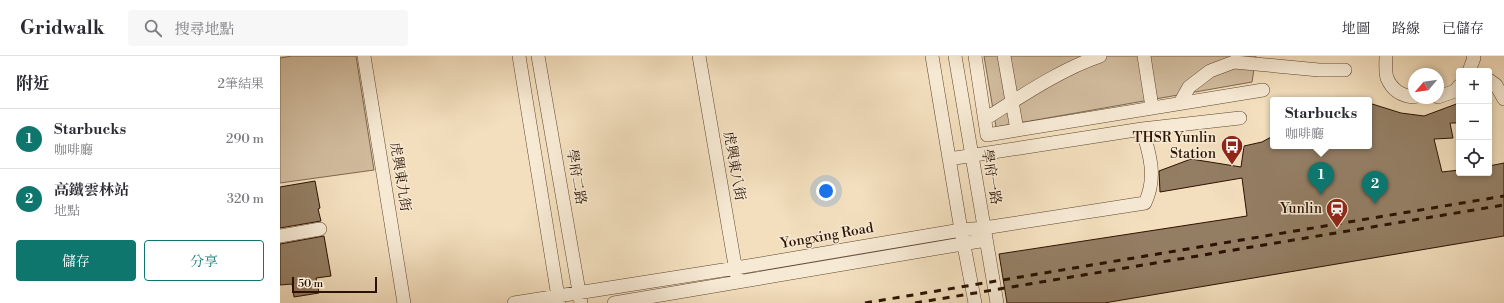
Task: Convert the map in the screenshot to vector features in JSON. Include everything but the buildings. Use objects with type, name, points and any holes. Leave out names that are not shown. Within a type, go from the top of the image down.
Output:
[{"type":"street","name":"虎興東九街","points":[[364,56],[404,303]]},
{"type":"street","points":[[519,56],[559,299]]},
{"type":"street","name":"學府二路","points":[[538,56],[580,298]]},
{"type":"street","name":"虎興東八街","points":[[699,56],[738,282]]},
{"type":"street","points":[[932,56],[974,303]]},
{"type":"street","name":"學府一路","points":[[955,56],[971,156],[998,303]]},
{"type":"street","points":[[975,56],[988,135],[1263,90]]},
{"type":"street","points":[[1004,56],[1017,130]]},
{"type":"street","points":[[985,120],[1012,102],[1081,62],[1100,56]]},
{"type":"street","points":[[1144,56],[1152,108]]},
{"type":"street","points":[[1386,56],[1387,78],[1396,92],[1408,96]]},
{"type":"street","points":[[1470,68],[1474,58],[1472,56]]},
{"type":"street","points":[[1180,103],[1189,87],[1210,71],[1234,62],[1319,70],[1345,70]]},
{"type":"street","points":[[1492,82],[1496,85],[1504,99]]},
{"type":"street","points":[[1444,95],[1456,90]]},
{"type":"street","points":[[949,159],[1142,129],[1240,118]]},
{"type":"street","name":"Yongxing Road","points":[[614,303],[963,244],[985,234],[1145,203],[1150,192],[1152,172],[1149,151],[1142,129]]},
{"type":"street","points":[[280,236],[320,229]]},
{"type":"street","name":"Yongxing Road","points":[[514,303],[580,298],[736,268],[961,230],[985,234]]},
{"type":"shaded area","points":[[292,56],[356,56],[374,170],[280,183],[280,58]]},
{"type":"shaded area","points":[[984,56],[1256,56],[1252,82],[996,127]]},
{"type":"railway","points":[[865,303],[1504,196]]},
{"type":"railway","points":[[915,303],[1504,205]]},
{"type":"place","name":"THSR Yunlin Station","points":[[1232,166]]},
{"type":"place","name":"Starbucks","points":[[1321,195]]},
{"type":"place","name":"高鐵雲林站","points":[[1375,204]]},
{"type":"place","name":"Yunlin","points":[[1337,228]]}]
